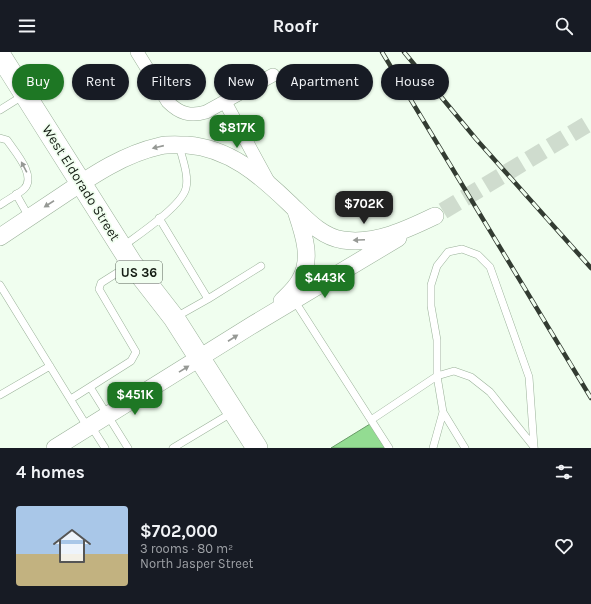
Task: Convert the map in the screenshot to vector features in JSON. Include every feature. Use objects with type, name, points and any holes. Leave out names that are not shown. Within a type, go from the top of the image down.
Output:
[{"type":"main road","name":"West Eldorado Street","points":[[0,55],[12,75]]},
{"type":"main road","name":"West Eldorado Street","points":[[27,100],[82,183],[127,256],[174,318],[257,448]]},
{"type":"street","points":[[137,52],[168,102],[173,107],[186,114],[194,115],[206,112],[273,76]]},
{"type":"street","points":[[225,102],[270,185]]},
{"type":"street","points":[[0,237],[113,164],[136,153],[161,146],[179,145],[196,146],[232,158],[249,168],[270,185],[318,229],[328,236],[343,240],[359,240],[384,236],[415,225],[439,213],[254,324],[55,448]]},
{"type":"street","points":[[254,324],[277,306],[301,280],[305,266],[306,248],[303,231],[295,208]]},
{"type":"lane","points":[[0,110],[16,100]]},
{"type":"lane","points":[[0,138],[7,140],[26,168],[28,175],[28,181],[24,189],[0,205]]},
{"type":"lane","points":[[71,399],[131,361],[136,352],[99,289],[101,283],[127,256],[159,218],[178,203],[184,195],[186,188],[185,174],[179,145]]},
{"type":"lane","points":[[16,194],[29,217]]},
{"type":"lane","points":[[159,218],[208,299]]},
{"type":"lane","points":[[465,448],[443,412],[437,376],[437,340],[431,306],[431,285],[437,266],[448,252],[462,250],[478,255],[490,267],[529,377],[534,448]]},
{"type":"lane","points":[[174,318],[261,266]]},
{"type":"lane","points":[[0,285],[71,399],[105,448]]},
{"type":"lane","points":[[294,300],[389,448]]},
{"type":"lane","points":[[0,395],[50,366]]},
{"type":"lane","points":[[371,420],[437,376],[454,371],[471,377],[490,392],[534,448]]},
{"type":"lane","points":[[90,387],[109,415],[128,448]]},
{"type":"lane","points":[[173,448],[234,412]]},
{"type":"lane","points":[[433,448],[443,412]]},
{"type":"building","points":[[370,424],[385,448],[331,448]]},
{"type":"tunnel","points":[[443,211],[591,122]]},
{"type":"railway","points":[[382,52],[591,398]]},
{"type":"railway","points":[[404,52],[476,139],[591,268]]}]
